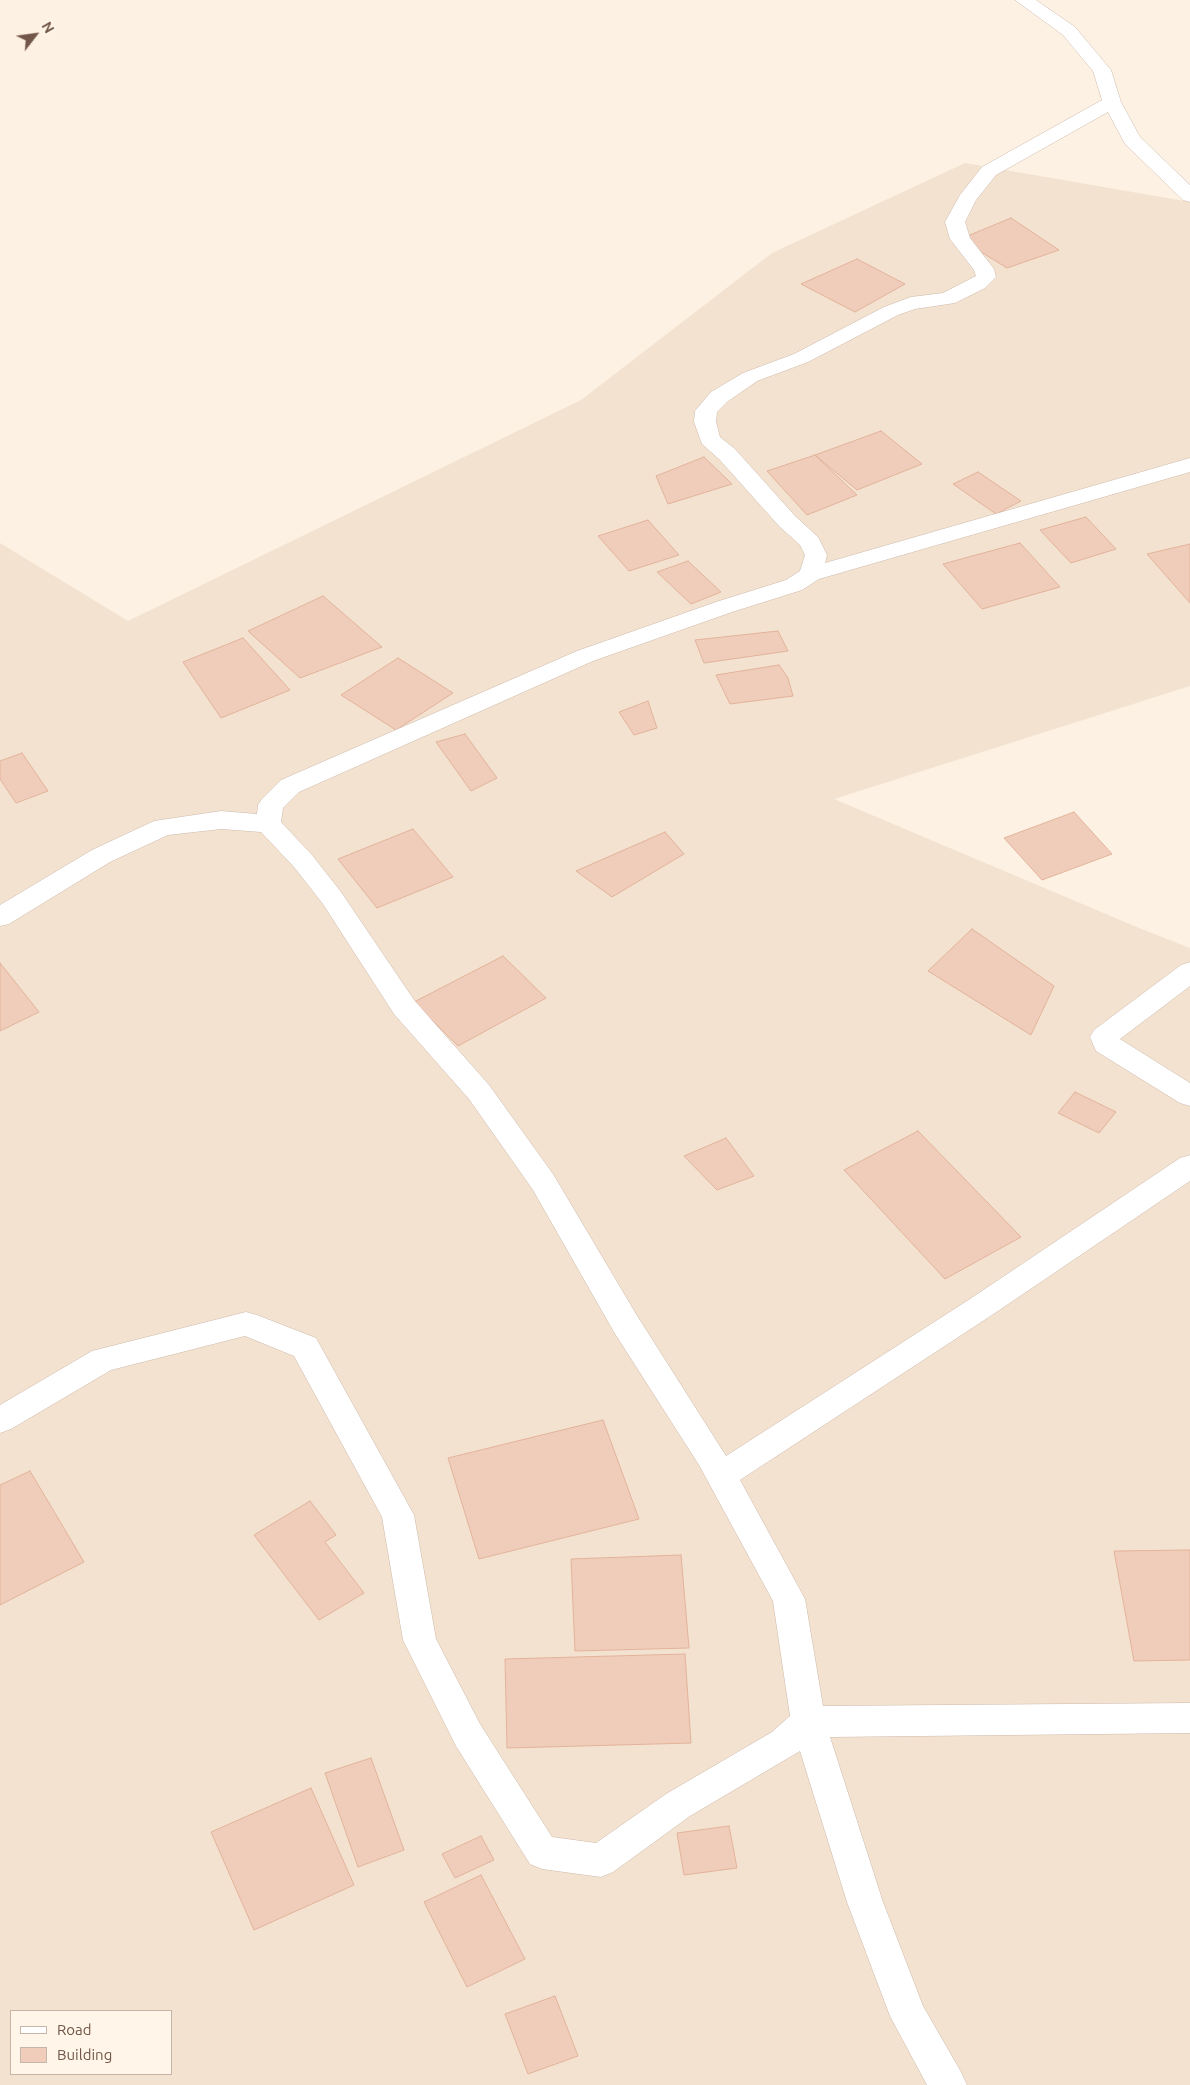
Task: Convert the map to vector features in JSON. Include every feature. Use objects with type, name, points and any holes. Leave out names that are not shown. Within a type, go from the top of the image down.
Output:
[{"type":"street","points":[[1024,0],[1069,31],[1102,70],[1112,102],[1132,140],[1190,196]]},
{"type":"street","points":[[811,574],[816,554],[810,542],[786,521],[727,454],[710,439],[705,422],[706,411],[718,398],[750,377],[801,358],[891,311],[911,303],[948,299],[978,284],[986,277],[984,269],[960,239],[955,222],[967,199],[989,170],[1112,102]]},
{"type":"street","points":[[268,824],[271,805],[290,786],[585,656],[724,607],[794,586],[811,574],[1190,465]]},
{"type":"street","points":[[0,917],[101,856],[163,827],[221,820],[268,824],[303,861],[332,898],[404,1007],[479,1092],[543,1182],[625,1323],[721,1476],[789,1599],[808,1722],[865,1902],[908,2016],[948,2085]]},
{"type":"street","points":[[1189,1094],[1106,1044],[1104,1037],[1190,972]]},
{"type":"street","points":[[721,1476],[981,1307],[1190,1166]]},
{"type":"street","points":[[0,1420],[103,1360],[246,1324],[305,1347],[398,1515],[420,1640],[468,1735],[542,1852],[601,1860],[678,1805],[784,1743],[808,1722],[1190,1718]]},
{"type":"shaded area","points":[[965,163],[1190,202],[1190,686],[834,799],[1190,948],[1190,2085],[0,2085],[0,543],[128,621],[581,400],[772,253]]},
{"type":"building","points":[[1011,218],[1059,250],[1007,268],[960,239]]},
{"type":"building","points":[[857,259],[905,284],[855,312],[801,284]]},
{"type":"building","points":[[881,431],[922,464],[857,490],[815,455]]},
{"type":"building","points":[[815,455],[857,495],[807,515],[767,471]]},
{"type":"building","points":[[704,457],[732,484],[668,504],[656,476]]},
{"type":"building","points":[[978,472],[1021,501],[996,514],[953,484]]},
{"type":"building","points":[[1086,517],[1116,549],[1071,563],[1040,530]]},
{"type":"building","points":[[648,520],[679,555],[629,571],[598,536]]},
{"type":"building","points":[[1020,543],[1060,587],[982,609],[943,564]]},
{"type":"building","points":[[1190,544],[1190,603],[1147,554]]},
{"type":"building","points":[[688,561],[721,592],[691,604],[657,572]]},
{"type":"building","points":[[323,596],[382,647],[300,678],[248,631]]},
{"type":"building","points":[[778,631],[788,651],[704,663],[695,640]]},
{"type":"building","points":[[243,638],[290,690],[221,718],[183,662]]},
{"type":"building","points":[[398,658],[453,693],[396,730],[341,695]]},
{"type":"building","points":[[779,665],[788,678],[793,696],[730,704],[716,675]]},
{"type":"building","points":[[648,701],[657,728],[634,735],[619,712]]},
{"type":"building","points":[[465,734],[497,778],[471,791],[436,742]]},
{"type":"building","points":[[22,753],[48,791],[16,803],[0,779],[0,761]]},
{"type":"building","points":[[1074,812],[1112,854],[1042,880],[1004,838]]},
{"type":"building","points":[[413,829],[453,877],[377,908],[338,859]]},
{"type":"building","points":[[665,832],[684,854],[612,897],[576,871]]},
{"type":"building","points":[[972,929],[1054,986],[1031,1035],[928,971]]},
{"type":"building","points":[[503,956],[546,998],[458,1046],[414,1002]]},
{"type":"building","points":[[0,963],[39,1012],[0,1031]]},
{"type":"building","points":[[1075,1092],[1116,1112],[1099,1133],[1058,1113]]},
{"type":"building","points":[[918,1131],[1021,1237],[945,1279],[844,1170]]},
{"type":"building","points":[[726,1138],[754,1176],[717,1190],[684,1156]]},
{"type":"building","points":[[603,1420],[639,1519],[479,1559],[448,1458]]},
{"type":"building","points":[[30,1471],[84,1562],[0,1605],[0,1485]]},
{"type":"building","points":[[310,1501],[336,1535],[325,1542],[364,1593],[319,1620],[254,1535]]},
{"type":"building","points":[[1190,1550],[1190,1660],[1134,1661],[1114,1551]]},
{"type":"building","points":[[681,1555],[689,1648],[575,1651],[571,1559]]},
{"type":"building","points":[[685,1654],[691,1743],[507,1748],[505,1659]]},
{"type":"building","points":[[371,1758],[404,1850],[358,1867],[325,1773]]},
{"type":"building","points":[[311,1788],[354,1885],[254,1930],[211,1832]]},
{"type":"building","points":[[729,1826],[737,1868],[684,1875],[677,1833]]},
{"type":"building","points":[[481,1836],[494,1860],[455,1878],[442,1854]]},
{"type":"building","points":[[481,1875],[525,1959],[467,1987],[424,1902]]},
{"type":"building","points":[[555,1996],[578,2056],[528,2074],[505,2014]]}]
